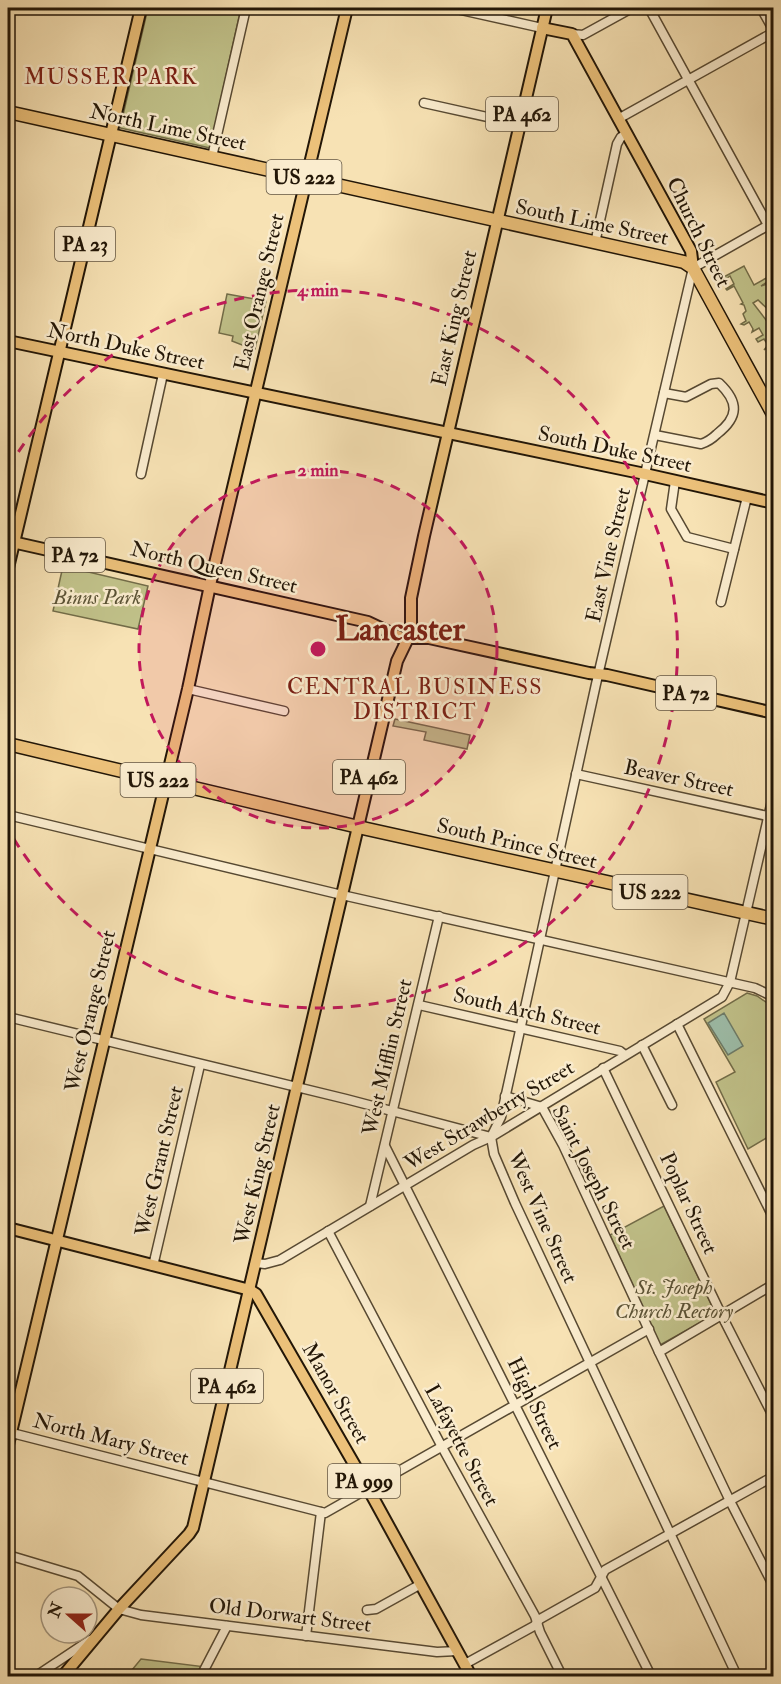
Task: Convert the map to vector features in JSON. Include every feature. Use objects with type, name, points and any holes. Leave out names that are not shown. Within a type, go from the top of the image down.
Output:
[{"type":"highway","name":"North Lime Street","points":[[8,112],[496,221]]},
{"type":"highway","name":"South Lime Street","points":[[496,221],[684,262],[693,268]]},
{"type":"highway","name":"Church Street","points":[[693,268],[774,416]]},
{"type":"highway","name":"US 222","points":[[8,744],[357,827]]},
{"type":"highway","name":"South Prince Street","points":[[357,827],[774,919]]},
{"type":"main road","name":"PA 23","points":[[8,568],[11,541],[60,352],[141,8]]},
{"type":"main road","name":"East Orange Street","points":[[210,586],[347,8]]},
{"type":"main road","name":"East King Street","points":[[409,639],[412,623],[412,593],[547,8]]},
{"type":"main road","points":[[542,28],[572,34]]},
{"type":"main road","name":"Church Street","points":[[572,34],[691,252],[693,268]]},
{"type":"main road","name":"North Duke Street","points":[[8,341],[448,434]]},
{"type":"main road","name":"South Duke Street","points":[[448,434],[774,503]]},
{"type":"main road","name":"North Queen Street","points":[[11,541],[368,622],[397,637],[409,639]]},
{"type":"main road","name":"West Orange Street","points":[[8,1445],[9,1432],[57,1241],[188,689],[210,586]]},
{"type":"main road","name":"PA 72","points":[[409,639],[429,638],[774,713]]},
{"type":"main road","name":"West King Street","points":[[63,1677],[119,1609],[193,1527],[397,661],[409,639]]},
{"type":"main road","points":[[8,1227],[250,1290]]},
{"type":"main road","name":"Manor Street","points":[[250,1290],[258,1296],[368,1489],[471,1677]]},
{"type":"street","points":[[212,157],[246,8]]},
{"type":"street","points":[[452,8],[542,28]]},
{"type":"street","points":[[572,34],[583,35],[632,8]]},
{"type":"street","points":[[650,8],[771,224],[774,236]]},
{"type":"street","points":[[618,119],[774,31],[761,8]]},
{"type":"street","points":[[424,103],[519,124]]},
{"type":"street","points":[[595,243],[617,144],[621,137],[627,134]]},
{"type":"street","points":[[693,268],[771,224]]},
{"type":"street","name":"East Vine Street","points":[[598,674],[693,268]]},
{"type":"street","points":[[141,474],[163,374]]},
{"type":"street","points":[[655,435],[701,444],[726,427],[734,417],[734,407],[719,383],[711,384],[686,397],[664,393]]},
{"type":"street","points":[[675,481],[671,509],[687,537],[734,549]]},
{"type":"street","points":[[721,602],[747,497]]},
{"type":"street","name":"West Vine Street","points":[[598,674],[501,1117],[491,1137],[494,1154],[515,1203],[737,1677]]},
{"type":"street","points":[[188,689],[284,711]]},
{"type":"street","name":"Beaver Street","points":[[576,774],[771,817]]},
{"type":"street","points":[[730,982],[745,913],[771,817],[774,792]]},
{"type":"street","points":[[8,815],[342,895],[730,982],[755,988],[774,997]]},
{"type":"street","name":"West Mifflin Street","points":[[370,1206],[439,916]]},
{"type":"street","name":"West Strawberry Street","points":[[256,1263],[276,1262],[473,1145],[542,1107],[722,997],[730,982]]},
{"type":"street","name":"South Arch Street","points":[[419,1005],[620,1051],[625,1055]]},
{"type":"street","points":[[8,1017],[491,1137]]},
{"type":"street","points":[[677,1024],[774,1219]]},
{"type":"street","points":[[642,1045],[672,1105]]},
{"type":"street","name":"West Grant Street","points":[[153,1266],[200,1065]]},
{"type":"street","name":"Poplar Street","points":[[603,1068],[722,1316],[774,1418]]},
{"type":"street","name":"Saint Joseph Street","points":[[505,1096],[542,1107],[730,1502],[774,1587]]},
{"type":"street","name":"High Street","points":[[385,1146],[651,1677]]},
{"type":"street","name":"Lafayette Street","points":[[328,1231],[537,1622],[562,1677]]},
{"type":"street","points":[[658,1352],[774,1284]]},
{"type":"street","points":[[306,1636],[321,1512],[326,1513],[649,1329]]},
{"type":"street","name":"North Mary Street","points":[[9,1432],[321,1512]]},
{"type":"street","points":[[465,1664],[534,1626],[537,1622],[595,1588],[605,1570],[774,1476]]},
{"type":"street","points":[[8,1555],[78,1576],[119,1609]]},
{"type":"street","points":[[367,1610],[376,1609],[421,1584]]},
{"type":"street","name":"Old Dorwart Street","points":[[119,1609],[141,1615],[306,1636],[437,1652],[457,1651]]},
{"type":"street","points":[[201,1677],[227,1626]]},
{"type":"street","points":[[36,1677],[100,1631]]},
{"type":"green space","name":"MUSSER PARK","points":[[148,8],[241,8],[210,148],[120,128]]},
{"type":"green space","points":[[744,266],[754,285],[768,277],[770,280],[761,286],[767,284],[769,289],[773,288],[773,314],[758,300],[753,303],[773,329],[773,340],[772,338],[769,340],[771,345],[764,350],[768,345],[764,339],[758,342],[756,339],[763,335],[759,328],[752,332],[753,329],[749,322],[741,324],[746,321],[743,314],[746,311],[734,286],[726,289],[734,284],[730,276],[724,280],[722,278]]},
{"type":"green space","points":[[227,294],[266,301],[255,349],[247,342],[242,345],[232,341],[233,336],[219,333]]},
{"type":"green space","name":"Binns Park","points":[[63,566],[148,586],[138,629],[53,611]]},
{"type":"green space","points":[[395,719],[470,735],[467,749],[424,740],[426,732],[393,726]]},
{"type":"green space","points":[[747,993],[757,996],[773,1007],[773,1134],[748,1149],[716,1082],[735,1072],[704,1019]]},
{"type":"green space","name":"St. Joseph Church Rectory","points":[[664,1206],[716,1314],[660,1345],[610,1235]]},
{"type":"green space","points":[[141,1659],[206,1667],[201,1676],[127,1676]]},
{"type":"shaded area","points":[[724,1013],[743,1046],[728,1055],[708,1023]]},
{"type":"district","name":"MUSSER PARK","points":[[111,76]]},
{"type":"district","name":"Lancaster","points":[[400,628]]},
{"type":"district","name":"CENTRAL BUSINESS DISTRICT","points":[[415,698]]}]
